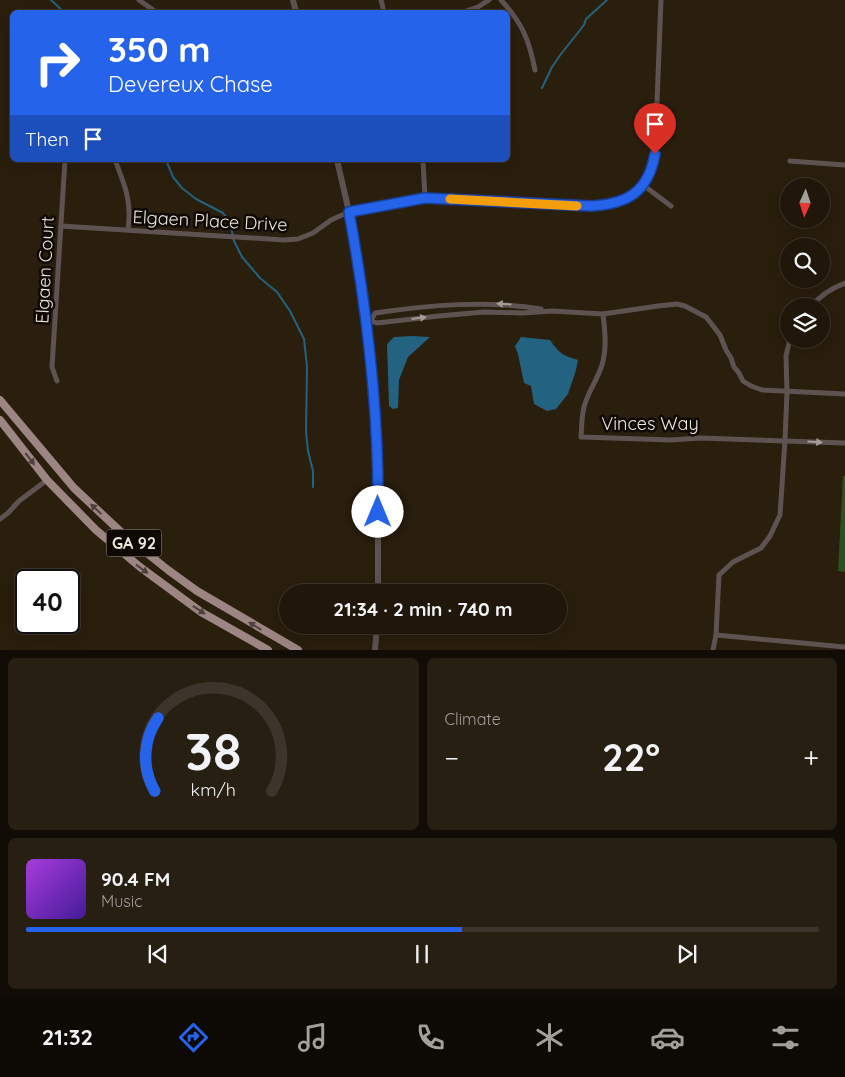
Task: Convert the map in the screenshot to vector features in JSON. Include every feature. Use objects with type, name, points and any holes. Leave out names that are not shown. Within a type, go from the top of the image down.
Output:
[{"type":"main road","name":"GA 92","points":[[0,400],[74,488],[122,533],[197,591],[298,650]]},
{"type":"main road","name":"GA 92","points":[[0,420],[47,480],[96,530],[140,567],[201,612],[268,650]]},
{"type":"street","points":[[139,0],[153,10]]},
{"type":"street","points":[[469,10],[478,7],[488,0]]},
{"type":"street","points":[[501,0],[510,10]]},
{"type":"street","points":[[661,0],[655,154],[643,186],[671,206]]},
{"type":"street","points":[[510,11],[518,20],[524,32],[532,53],[535,70]]},
{"type":"street","points":[[790,160],[845,165]]},
{"type":"street","name":"Elgaen Court","points":[[57,381],[52,367],[65,162]]},
{"type":"street","points":[[116,162],[128,192],[128,230]]},
{"type":"street","points":[[337,162],[349,212],[368,321],[377,429],[378,584]]},
{"type":"street","points":[[423,162],[425,198]]},
{"type":"street","name":"Elgaen Place Drive","points":[[61,226],[284,240],[298,239],[313,234],[331,220],[349,212],[425,198],[591,206],[620,202],[643,186]]},
{"type":"street","points":[[818,298],[845,283]]},
{"type":"street","points":[[368,321],[375,313],[468,304],[508,304],[552,311],[603,314],[677,304],[706,317],[720,335],[734,367],[743,381],[751,386],[762,390],[845,394]]},
{"type":"street","points":[[368,321],[377,323],[476,313],[552,311]]},
{"type":"street","name":"Vinces Way","points":[[603,314],[605,354],[602,366],[582,412],[581,436],[671,440],[700,438],[845,443]]},
{"type":"street","points":[[713,650],[716,635],[719,575],[733,562],[761,548],[770,536],[780,515],[787,391],[786,356],[788,348]]},
{"type":"street","points":[[0,519],[19,501],[47,480]]},
{"type":"street","points":[[376,650],[377,634]]},
{"type":"street","points":[[716,635],[845,647]]},
{"type":"green space","points":[[843,476],[845,476],[845,572],[838,571]]},
{"type":"water","points":[[394,337],[430,337],[408,357],[399,380],[398,408],[393,409],[389,406],[387,344]]},
{"type":"water","points":[[521,337],[550,340],[562,353],[578,360],[568,394],[556,409],[547,411],[534,404],[531,386],[524,383],[515,346]]},
{"type":"waterway","points":[[51,0],[62,10]]},
{"type":"waterway","points":[[542,88],[552,67],[584,25],[586,19],[607,0]]},
{"type":"waterway","points":[[167,162],[173,177],[182,188],[196,199],[223,213],[230,222],[234,241],[242,257],[260,278],[277,292],[290,311],[304,339],[307,367],[306,432],[313,471],[313,487]]},
{"type":"slow traffic","points":[[450,199],[577,206]]},
{"type":"route","points":[[378,512],[377,429],[366,322],[349,212],[425,198],[591,206],[608,205],[620,202],[643,186],[655,154]]}]
